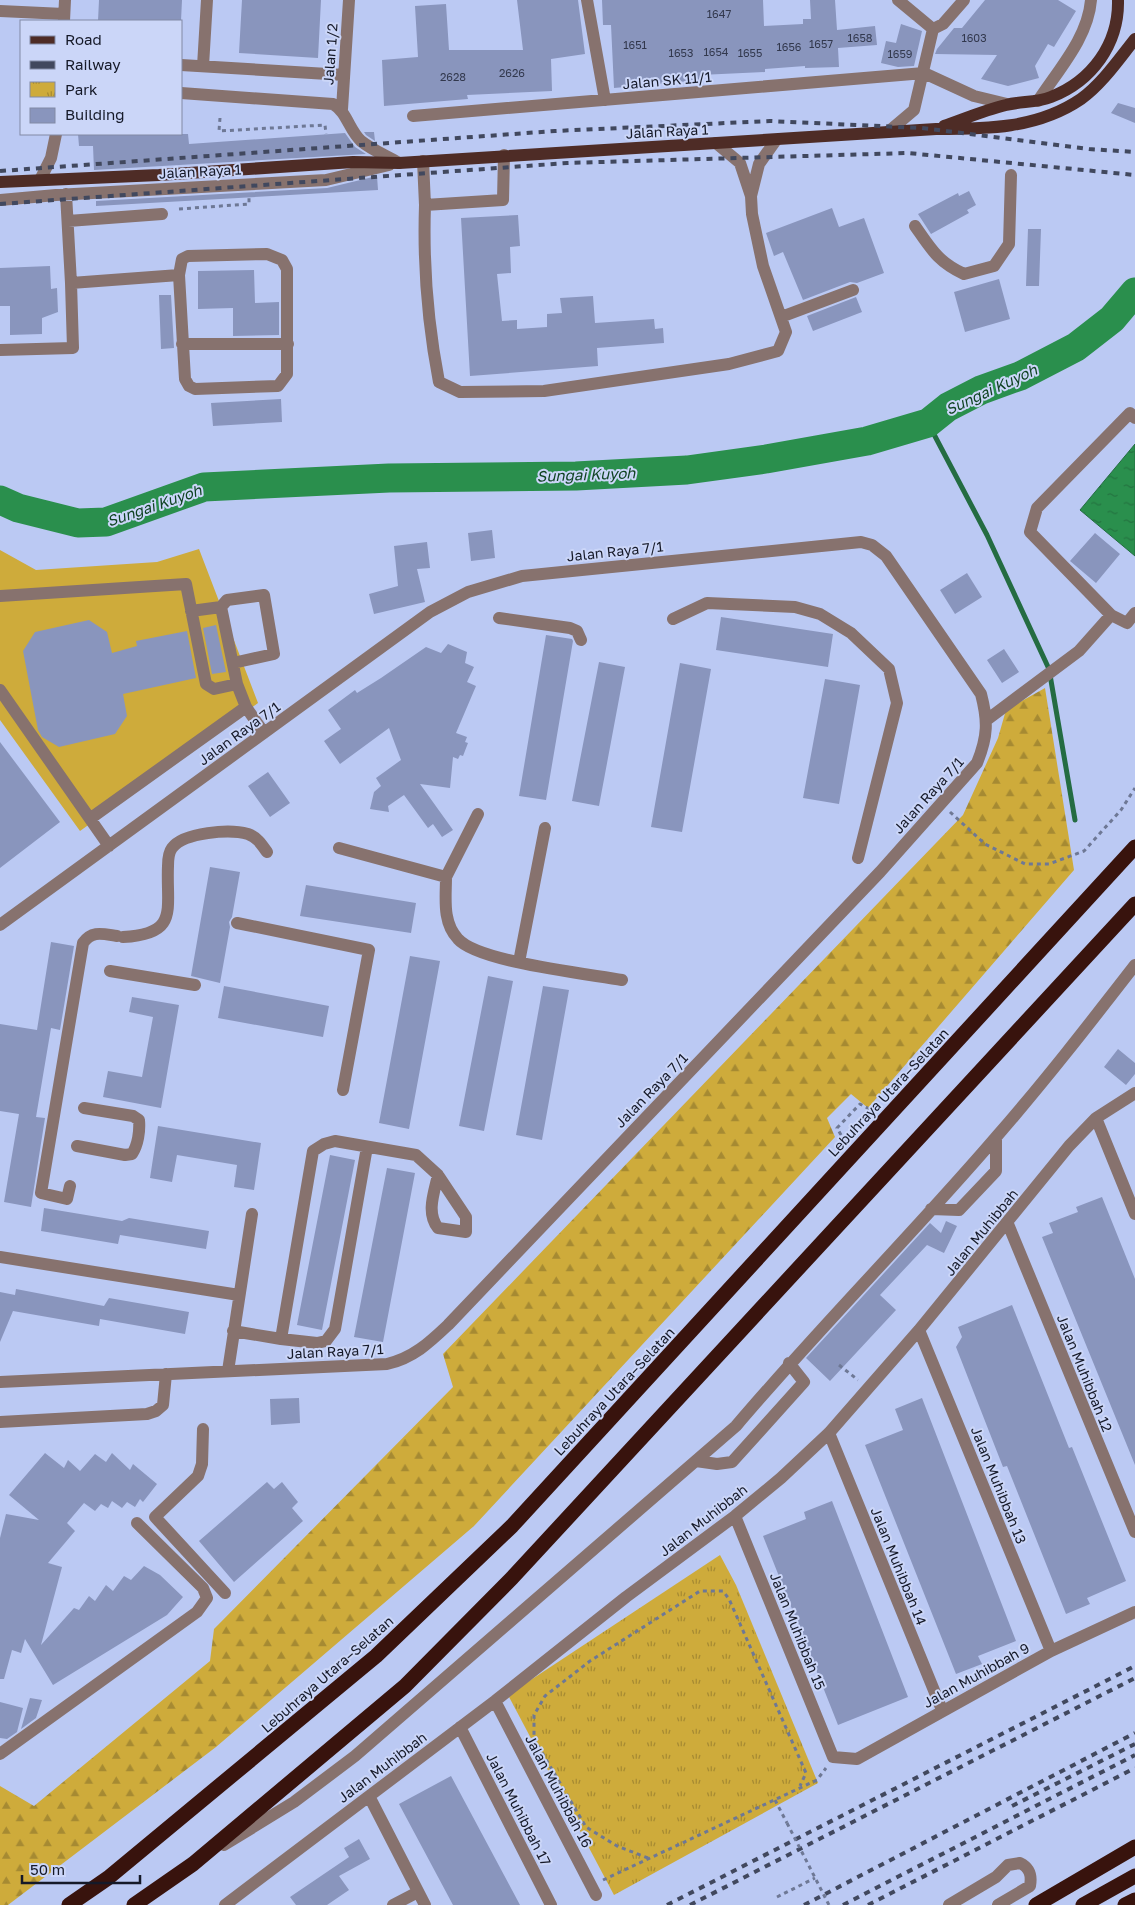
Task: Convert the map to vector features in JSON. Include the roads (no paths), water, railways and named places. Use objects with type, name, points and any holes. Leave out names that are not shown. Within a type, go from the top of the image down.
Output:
[{"type":"highway","name":"Lebuhraya Utara–Selatan","points":[[69,1905],[108,1878],[237,1773],[398,1635],[512,1526],[1135,847]]},
{"type":"highway","points":[[134,1905],[193,1864],[405,1686],[512,1578],[1135,904]]},
{"type":"highway","points":[[1036,1905],[1133,1849]]},
{"type":"highway","points":[[1083,1905],[1135,1876]]},
{"type":"highway","points":[[1125,1905],[1135,1900]]},
{"type":"main road","name":"Jalan Raya 1","points":[[936,129],[1007,104],[1038,101],[1070,88],[1095,67],[1114,31],[1118,0]]},
{"type":"main road","name":"Jalan Raya 1","points":[[0,182],[353,162],[399,163],[936,129],[989,129],[1014,125],[1052,114],[1082,98],[1135,39]]},
{"type":"street","points":[[0,10],[64,17],[65,0]]},
{"type":"street","points":[[203,66],[207,0]]},
{"type":"street","name":"Jalan 1/2","points":[[342,110],[349,0]]},
{"type":"street","points":[[587,0],[605,100]]},
{"type":"street","points":[[898,0],[933,29]]},
{"type":"street","points":[[933,29],[943,24],[964,0]]},
{"type":"street","points":[[1038,101],[1081,34],[1090,13],[1090,0]]},
{"type":"street","points":[[888,132],[914,110],[933,29]]},
{"type":"street","points":[[182,65],[344,75]]},
{"type":"street","points":[[924,73],[974,96],[1007,104]]},
{"type":"street","name":"Jalan SK 11/1","points":[[413,116],[924,73]]},
{"type":"street","points":[[182,93],[333,104],[342,110],[348,125],[361,141],[399,163]]},
{"type":"street","points":[[40,180],[51,158],[56,135]]},
{"type":"street","points":[[750,196],[759,164],[776,140]]},
{"type":"street","points":[[423,161],[425,205],[423,244],[435,361],[439,382],[460,392],[544,391],[729,364],[778,351],[786,332],[763,266],[750,196],[740,163],[716,143]]},
{"type":"street","points":[[425,205],[503,200],[504,155]]},
{"type":"street","name":"Jalan Raya 1","points":[[0,200],[179,187],[326,180],[399,163]]},
{"type":"street","points":[[915,226],[937,258],[950,268],[964,274],[994,266],[1009,244],[1011,175]]},
{"type":"street","points":[[0,350],[72,348],[71,283],[66,194]]},
{"type":"street","points":[[68,221],[162,214]]},
{"type":"street","points":[[267,254],[282,260],[287,269],[288,344],[287,374],[278,386],[195,390],[185,379],[179,275],[182,259],[188,256],[267,254]]},
{"type":"street","points":[[71,283],[179,275]]},
{"type":"street","points":[[781,317],[853,290]]},
{"type":"street","points":[[182,344],[288,344]]},
{"type":"street","points":[[1135,418],[1130,413],[1037,508],[1030,532],[1111,615],[1127,623],[1135,613]]},
{"type":"street","name":"Jalan Raya 7/1","points":[[0,925],[430,612],[468,592],[522,576],[861,542],[872,546],[886,556],[981,694],[988,719],[983,746],[977,763],[873,879],[455,1318],[422,1349],[404,1360],[387,1364],[0,1382]]},
{"type":"street","points":[[0,596],[186,584],[206,684],[214,689],[237,684]]},
{"type":"street","points":[[191,611],[221,607],[227,600],[264,595],[274,654],[233,663]]},
{"type":"street","points":[[673,618],[707,603],[795,607],[820,614],[851,633],[889,670],[897,703],[858,858]]},
{"type":"street","points":[[221,607],[237,684],[246,707],[264,733]]},
{"type":"street","points":[[988,719],[1031,685],[1080,651],[1111,615]]},
{"type":"street","points":[[499,618],[570,628],[577,631],[581,640]]},
{"type":"street","points":[[0,690],[109,846]]},
{"type":"street","points":[[91,818],[246,707]]},
{"type":"street","points":[[478,814],[446,877],[446,918],[458,940],[474,950],[520,962],[622,980]]},
{"type":"street","points":[[520,962],[545,828]]},
{"type":"street","points":[[70,1186],[67,1199],[41,1193],[83,943],[88,936],[97,933],[120,937],[149,934],[157,930],[165,921],[170,900],[168,861],[171,849],[180,841],[199,834],[238,832],[254,837],[267,852]]},
{"type":"street","points":[[339,848],[446,877]]},
{"type":"street","points":[[237,923],[369,950],[343,1090]]},
{"type":"street","points":[[193,1864],[294,1802],[355,1756],[736,1426],[789,1363],[996,1137],[1067,1054],[1135,965]]},
{"type":"street","points":[[110,971],[196,985]]},
{"type":"street","name":"Jalan Muhibbah","points":[[226,1905],[495,1701],[626,1597],[735,1516],[829,1432],[919,1330],[1008,1224],[1069,1146],[1096,1118],[1135,1093]]},
{"type":"street","points":[[77,1146],[125,1155],[132,1154],[136,1149],[140,1128],[139,1120],[134,1116],[84,1108]]},
{"type":"street","points":[[1096,1118],[1135,1214]]},
{"type":"street","points":[[931,1209],[959,1210],[996,1171],[996,1137]]},
{"type":"street","points":[[280,1338],[313,1152],[324,1144],[335,1141],[416,1155],[438,1175]]},
{"type":"street","points":[[233,1331],[317,1343],[326,1342],[335,1329],[367,1147]]},
{"type":"street","points":[[228,1371],[252,1214]]},
{"type":"street","name":"Jalan Muhibbah 12","points":[[1008,1224],[1135,1532]]},
{"type":"street","points":[[0,1257],[239,1295]]},
{"type":"street","name":"Jalan Muhibbah 13","points":[[919,1330],[1050,1651]]},
{"type":"street","points":[[696,1461],[717,1464],[732,1462],[804,1382],[789,1363]]},
{"type":"street","points":[[0,1422],[147,1414],[156,1411],[163,1405],[166,1374]]},
{"type":"street","points":[[203,1429],[202,1464],[198,1476],[155,1517],[225,1593]]},
{"type":"street","name":"Jalan Muhibbah 14","points":[[829,1432],[942,1710]]},
{"type":"street","name":"Jalan Muhibbah 15","points":[[735,1516],[833,1757]]},
{"type":"street","points":[[0,1754],[197,1612],[207,1598],[203,1588],[137,1524]]},
{"type":"street","name":"Jalan Muhibbah 9","points":[[833,1757],[857,1759],[1050,1651],[1135,1612]]},
{"type":"street","name":"Jalan Muhibbah 16","points":[[495,1701],[594,1890]]},
{"type":"street","name":"Jalan Muhibbah 17","points":[[460,1727],[551,1905]]},
{"type":"street","points":[[369,1796],[425,1905]]},
{"type":"street","points":[[949,1905],[996,1877],[1008,1865],[1020,1863],[1027,1866],[1032,1876],[1030,1886],[998,1905]]},
{"type":"street","points":[[393,1905],[418,1892]]},
{"type":"water","points":[[1135,444],[1135,556],[1080,510]]},
{"type":"waterway","name":"Sungai Kuyoh","points":[[0,500],[18,508],[78,523],[106,522],[204,487],[389,478],[576,476],[687,470],[766,459],[867,441],[928,423],[948,407],[981,390],[1020,376],[1076,347],[1112,319],[1135,292]]},
{"type":"waterway","points":[[928,423],[987,535],[1049,669],[1075,820]]},
{"type":"railway","points":[[0,171],[555,131],[770,121],[922,128],[1089,149],[1135,152]]},
{"type":"railway","points":[[0,204],[567,163],[908,153],[1135,175]]},
{"type":"railway","points":[[667,1905],[1135,1666]]},
{"type":"railway","points":[[690,1905],[1135,1678]]},
{"type":"railway","points":[[804,1905],[1135,1733]]},
{"type":"railway","points":[[1012,1806],[1135,1744]]},
{"type":"railway","points":[[843,1905],[1135,1755]]},
{"type":"railway","points":[[868,1905],[1135,1768]]}]
